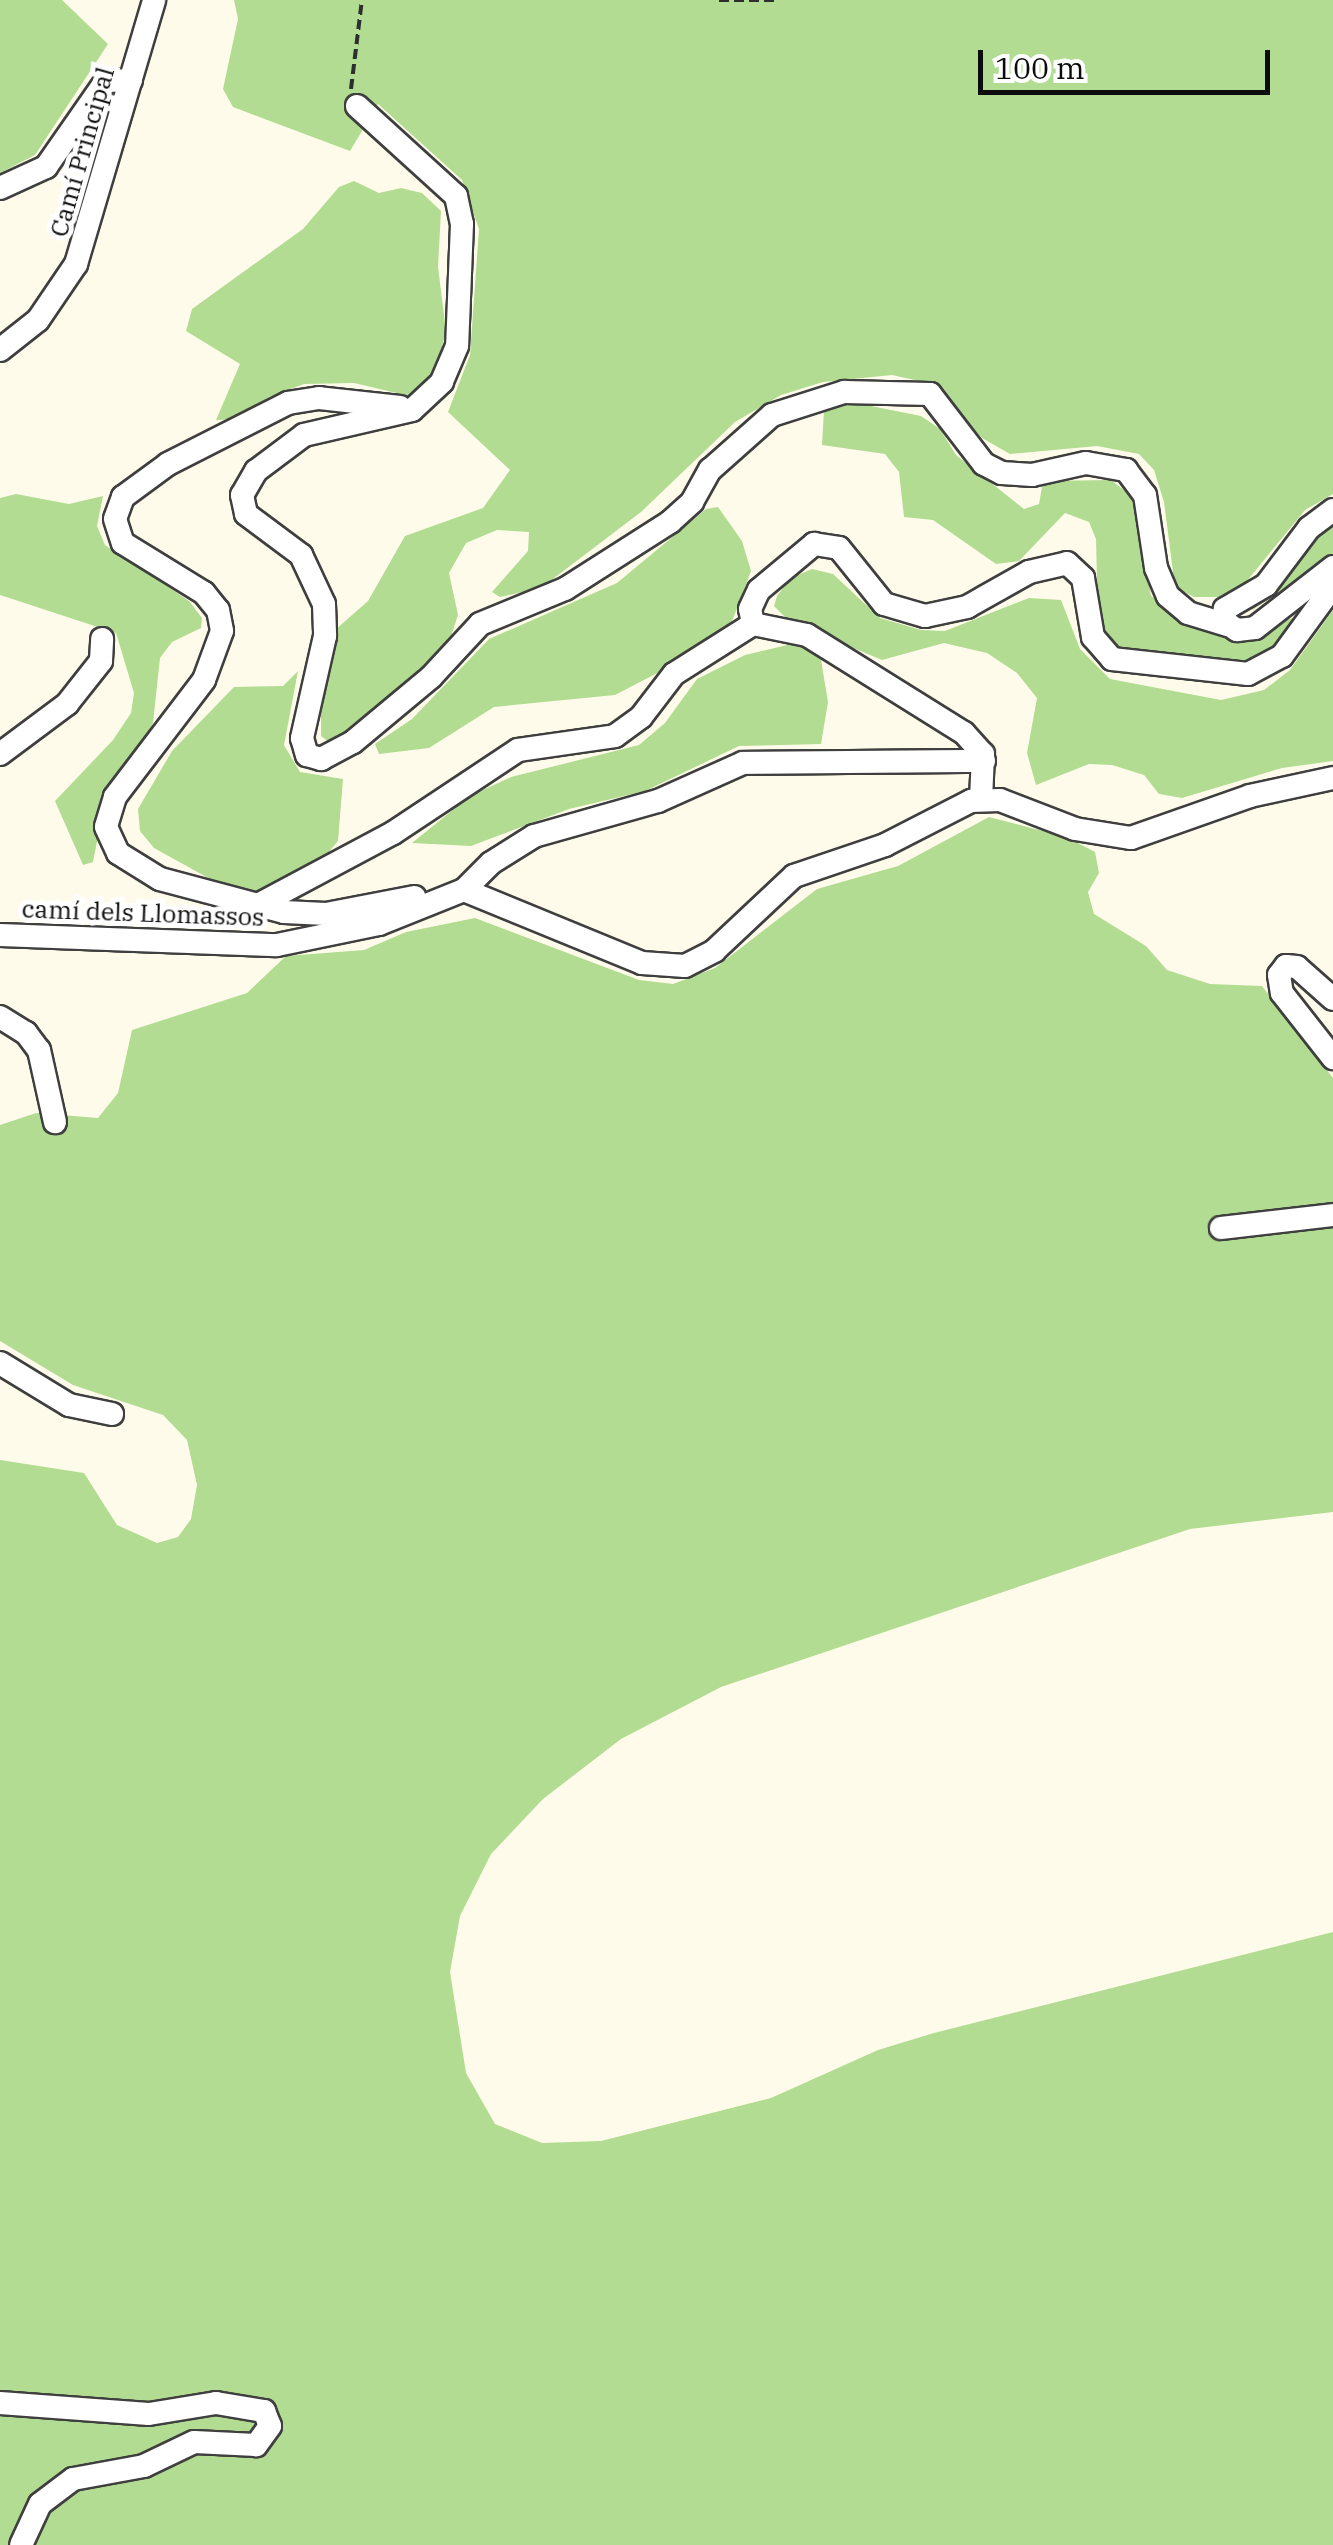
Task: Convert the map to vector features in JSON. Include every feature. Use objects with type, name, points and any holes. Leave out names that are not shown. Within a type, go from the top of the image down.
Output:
[{"type":"street","name":"Camí Principal","points":[[0,350],[46,310],[76,264],[154,0]]},
{"type":"street","points":[[0,188],[46,167],[106,82],[131,80]]},
{"type":"street","points":[[357,106],[378,131],[446,182],[462,213],[454,357],[420,404],[396,419],[330,425],[304,435],[256,470],[242,495],[246,514],[301,554],[324,604],[325,636],[301,746],[313,758],[353,742],[431,677],[480,624],[565,589],[670,522],[692,502],[710,470],[772,415],[844,392],[930,394],[978,458],[1002,473],[1032,475],[1086,463],[1126,470],[1146,495],[1168,596],[1188,613],[1227,625],[1261,625],[1333,568]]},
{"type":"street","points":[[420,404],[288,403],[142,480],[116,510],[123,543],[204,593],[218,610],[222,631],[204,680],[115,797],[106,818],[109,840],[160,880],[258,905],[326,914],[456,892],[491,863],[534,836],[658,801],[742,763],[984,761]]},
{"type":"street","points":[[1227,625],[1225,610],[1266,585],[1310,528],[1333,510]]},
{"type":"street","points":[[754,624],[750,609],[759,590],[790,558],[814,544],[839,548],[884,604],[925,616],[967,608],[1029,572],[1067,562],[1083,578],[1093,638],[1112,659],[1248,674],[1282,656],[1333,586]]},
{"type":"street","points":[[258,905],[393,833],[518,750],[615,736],[640,717],[674,674],[754,624],[794,629],[888,682],[964,733],[984,761],[982,799]]},
{"type":"street","points":[[0,754],[67,704],[101,661],[102,639]]},
{"type":"street","points":[[456,892],[642,963],[685,966],[714,951],[794,876],[886,845],[982,799],[1010,802],[1076,829],[1131,838],[1250,796],[1333,778]]},
{"type":"street","name":"camí dels Llomassos","points":[[0,936],[277,945],[379,924],[456,892]]},
{"type":"street","points":[[1333,999],[1298,967],[1286,966],[1279,975],[1282,993],[1333,1058]]},
{"type":"street","points":[[0,1017],[26,1033],[38,1050],[55,1122]]},
{"type":"street","points":[[1221,1228],[1333,1215]]},
{"type":"street","points":[[0,1363],[68,1405],[112,1414]]},
{"type":"street","points":[[0,2403],[149,2414],[216,2403],[264,2411],[270,2426],[256,2445],[194,2442],[144,2466],[73,2480],[40,2504],[21,2545]]},
{"type":"path","points":[[357,106],[350,67],[362,0]]},
{"type":"path","points":[[719,0],[780,0]]},
{"type":"green space","points":[[0,0],[62,0],[108,44],[35,155],[0,173]]},
{"type":"green space","points":[[234,0],[1333,0],[1333,494],[1305,510],[1242,587],[1224,597],[1194,597],[1175,587],[1164,502],[1154,470],[1139,454],[1097,446],[1010,454],[982,438],[933,384],[892,375],[823,382],[781,395],[735,422],[641,512],[541,588],[500,597],[492,592],[528,551],[529,532],[497,530],[466,543],[449,573],[458,615],[451,636],[367,725],[329,742],[321,736],[321,704],[335,630],[368,601],[405,536],[483,508],[510,470],[448,412],[470,355],[479,229],[462,180],[378,104],[350,151],[233,107],[223,89],[238,19]]},
{"type":"green space","points":[[354,181],[379,193],[401,188],[422,193],[441,211],[438,267],[446,331],[435,375],[419,393],[405,395],[354,383],[304,384],[269,397],[239,419],[216,420],[240,364],[186,331],[192,309],[303,229],[339,187]]},
{"type":"green space","points":[[851,402],[921,416],[940,429],[956,455],[1024,509],[1039,504],[1043,481],[1111,480],[1129,494],[1136,510],[1151,596],[1197,628],[1229,636],[1300,616],[1268,652],[1248,662],[1218,665],[1120,649],[1098,621],[1096,539],[1089,522],[1065,513],[1019,561],[996,564],[933,520],[904,517],[899,472],[885,454],[822,445],[824,410]]},
{"type":"green space","points":[[16,494],[69,504],[103,496],[97,526],[105,545],[189,601],[202,618],[201,628],[172,642],[160,658],[153,723],[99,831],[93,862],[83,865],[55,801],[113,740],[131,713],[134,693],[116,633],[0,595],[0,498]]},
{"type":"green space","points":[[718,507],[742,541],[751,571],[733,619],[715,643],[615,695],[494,707],[429,748],[379,754],[375,744],[412,719],[489,639],[617,583],[706,509]]},
{"type":"green space","points":[[1333,524],[1333,555],[1251,611],[1313,540]]},
{"type":"green space","points":[[812,569],[833,574],[880,618],[921,630],[945,631],[1029,598],[1061,600],[1080,649],[1110,679],[1221,700],[1264,690],[1290,670],[1333,610],[1333,761],[1282,768],[1182,798],[1159,794],[1144,775],[1112,765],[1089,764],[1036,785],[1027,753],[1037,698],[1017,673],[987,653],[944,643],[882,660],[789,621],[774,606],[777,596],[791,578]]},
{"type":"green space","points":[[800,642],[821,660],[828,702],[821,744],[739,746],[645,791],[569,809],[471,846],[412,843],[470,796],[511,777],[639,745],[665,723],[697,679],[745,655]]},
{"type":"green space","points":[[298,671],[284,745],[300,772],[343,779],[338,841],[323,859],[259,894],[221,885],[154,848],[140,831],[138,809],[172,751],[234,687],[283,686]]},
{"type":"green space","points":[[989,817],[1066,837],[1095,852],[1099,873],[1088,892],[1094,914],[1146,946],[1167,970],[1210,984],[1262,986],[1333,1078],[1333,1512],[1190,1529],[721,1687],[621,1739],[543,1799],[491,1854],[460,1916],[450,1972],[466,2073],[495,2124],[542,2143],[601,2141],[771,2098],[878,2050],[934,2033],[1333,1932],[1333,2545],[0,2545],[0,1460],[84,1473],[117,1525],[157,1543],[178,1537],[191,1519],[197,1485],[187,1440],[163,1415],[73,1385],[0,1341],[0,1125],[36,1113],[98,1118],[118,1093],[132,1030],[247,993],[286,956],[364,950],[406,932],[475,918],[639,980],[673,984],[715,968],[817,889],[898,866]]}]
